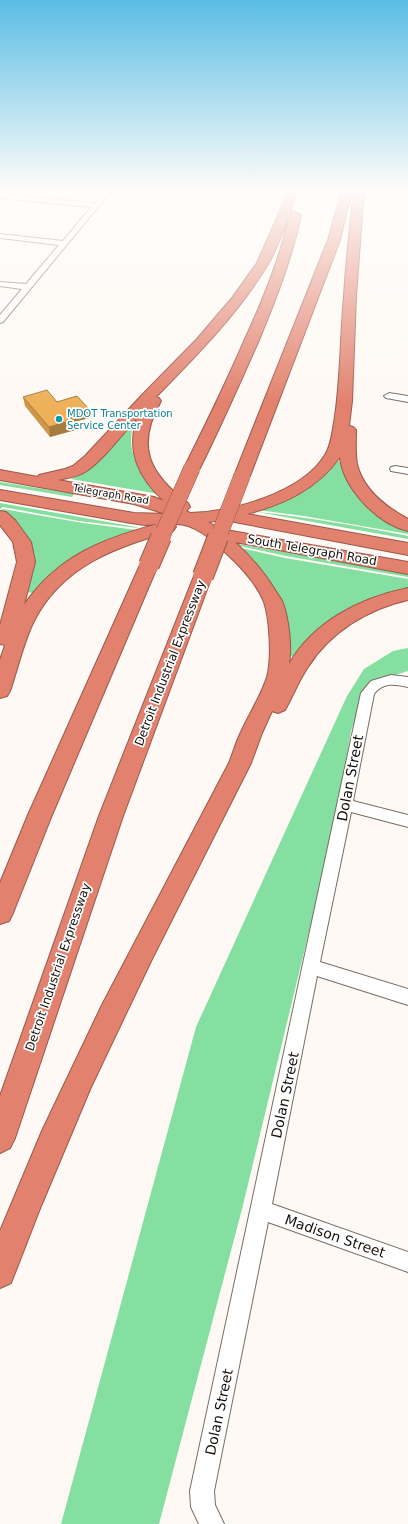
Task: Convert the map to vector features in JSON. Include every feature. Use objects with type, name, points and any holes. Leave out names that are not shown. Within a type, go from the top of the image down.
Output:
[{"type":"highway","points":[[26,479],[62,476],[79,469],[91,459],[148,397],[202,342],[237,302],[264,261]]},
{"type":"highway","points":[[0,913],[40,815],[149,565],[192,468],[221,410],[253,338],[283,261]]},
{"type":"highway","name":"Detroit Industrial Expressway","points":[[0,1138],[111,816],[326,261]]},
{"type":"highway","points":[[198,520],[246,509],[278,498],[311,480],[324,468],[334,454],[339,438],[345,401],[353,261]]},
{"type":"highway","points":[[0,1272],[71,1098],[135,967],[240,763],[251,733],[272,691],[277,676],[280,657],[278,628],[273,602],[259,579],[243,559],[168,496],[155,482],[141,459],[139,441],[143,418],[165,381]]},
{"type":"highway","points":[[345,401],[348,417],[349,466],[356,482],[368,497],[382,510],[408,526]]},
{"type":"highway","name":"Telegraph Road","points":[[0,475],[140,500],[166,507],[198,520]]},
{"type":"highway","name":"Telegraph Road","points":[[0,495],[171,525],[198,520]]},
{"type":"highway","name":"South Telegraph Road","points":[[222,515],[408,549]]},
{"type":"highway","points":[[0,516],[10,524],[22,542],[26,562],[3,652],[0,675]]},
{"type":"highway","points":[[131,518],[262,522]]},
{"type":"highway","name":"South Telegraph Road","points":[[198,520],[254,540],[408,568]]},
{"type":"highway","points":[[0,691],[24,622],[36,602],[50,586],[72,565],[96,551],[112,543],[171,525]]},
{"type":"highway","points":[[240,763],[261,736],[301,661],[314,645],[354,612],[375,602],[408,594]]},
{"type":"street","points":[[0,320],[50,261]]},
{"type":"street","points":[[0,284],[28,287]]},
{"type":"street","points":[[389,396],[408,399]]},
{"type":"street","points":[[395,470],[408,472]]},
{"type":"street","name":"Dolan Street","points":[[209,1519],[203,1507],[202,1491],[368,693],[374,684],[380,681],[394,679],[408,682]]},
{"type":"street","points":[[345,804],[408,821]]},
{"type":"street","points":[[312,967],[408,997]]},
{"type":"street","name":"Madison Street","points":[[261,1210],[408,1262]]},
{"type":"green space","points":[[126,429],[132,430],[131,439],[134,457],[142,473],[159,494],[71,479],[84,472]]},
{"type":"green space","points":[[337,461],[343,462],[408,530],[408,534],[304,516],[258,510],[310,485],[329,470]]},
{"type":"green space","points":[[0,482],[74,494],[72,497],[0,485]]},
{"type":"green space","points":[[0,503],[138,528],[79,521],[3,507],[0,509]]},
{"type":"green space","points":[[3,509],[83,523],[137,530],[113,538],[80,554],[50,576],[33,593],[26,592],[30,570],[0,511]]},
{"type":"green space","points":[[257,512],[352,525],[408,536],[408,539]]},
{"type":"green space","points":[[238,544],[408,574],[408,577],[286,556],[235,545]]},
{"type":"green space","points":[[236,547],[285,558],[408,579],[408,590],[402,591],[298,656],[288,656],[288,643]]},
{"type":"green space","points":[[408,648],[408,671],[367,684],[351,731],[342,784],[312,919],[242,1209],[159,1524],[61,1524],[196,1027],[347,696],[364,669],[393,651]]},
{"type":"building","points":[[47,390],[57,402],[77,396],[88,408],[67,413],[73,420],[49,427],[23,397]]},
{"type":"place","name":"MDOT Transportation Service Center","points":[[59,419]]}]
